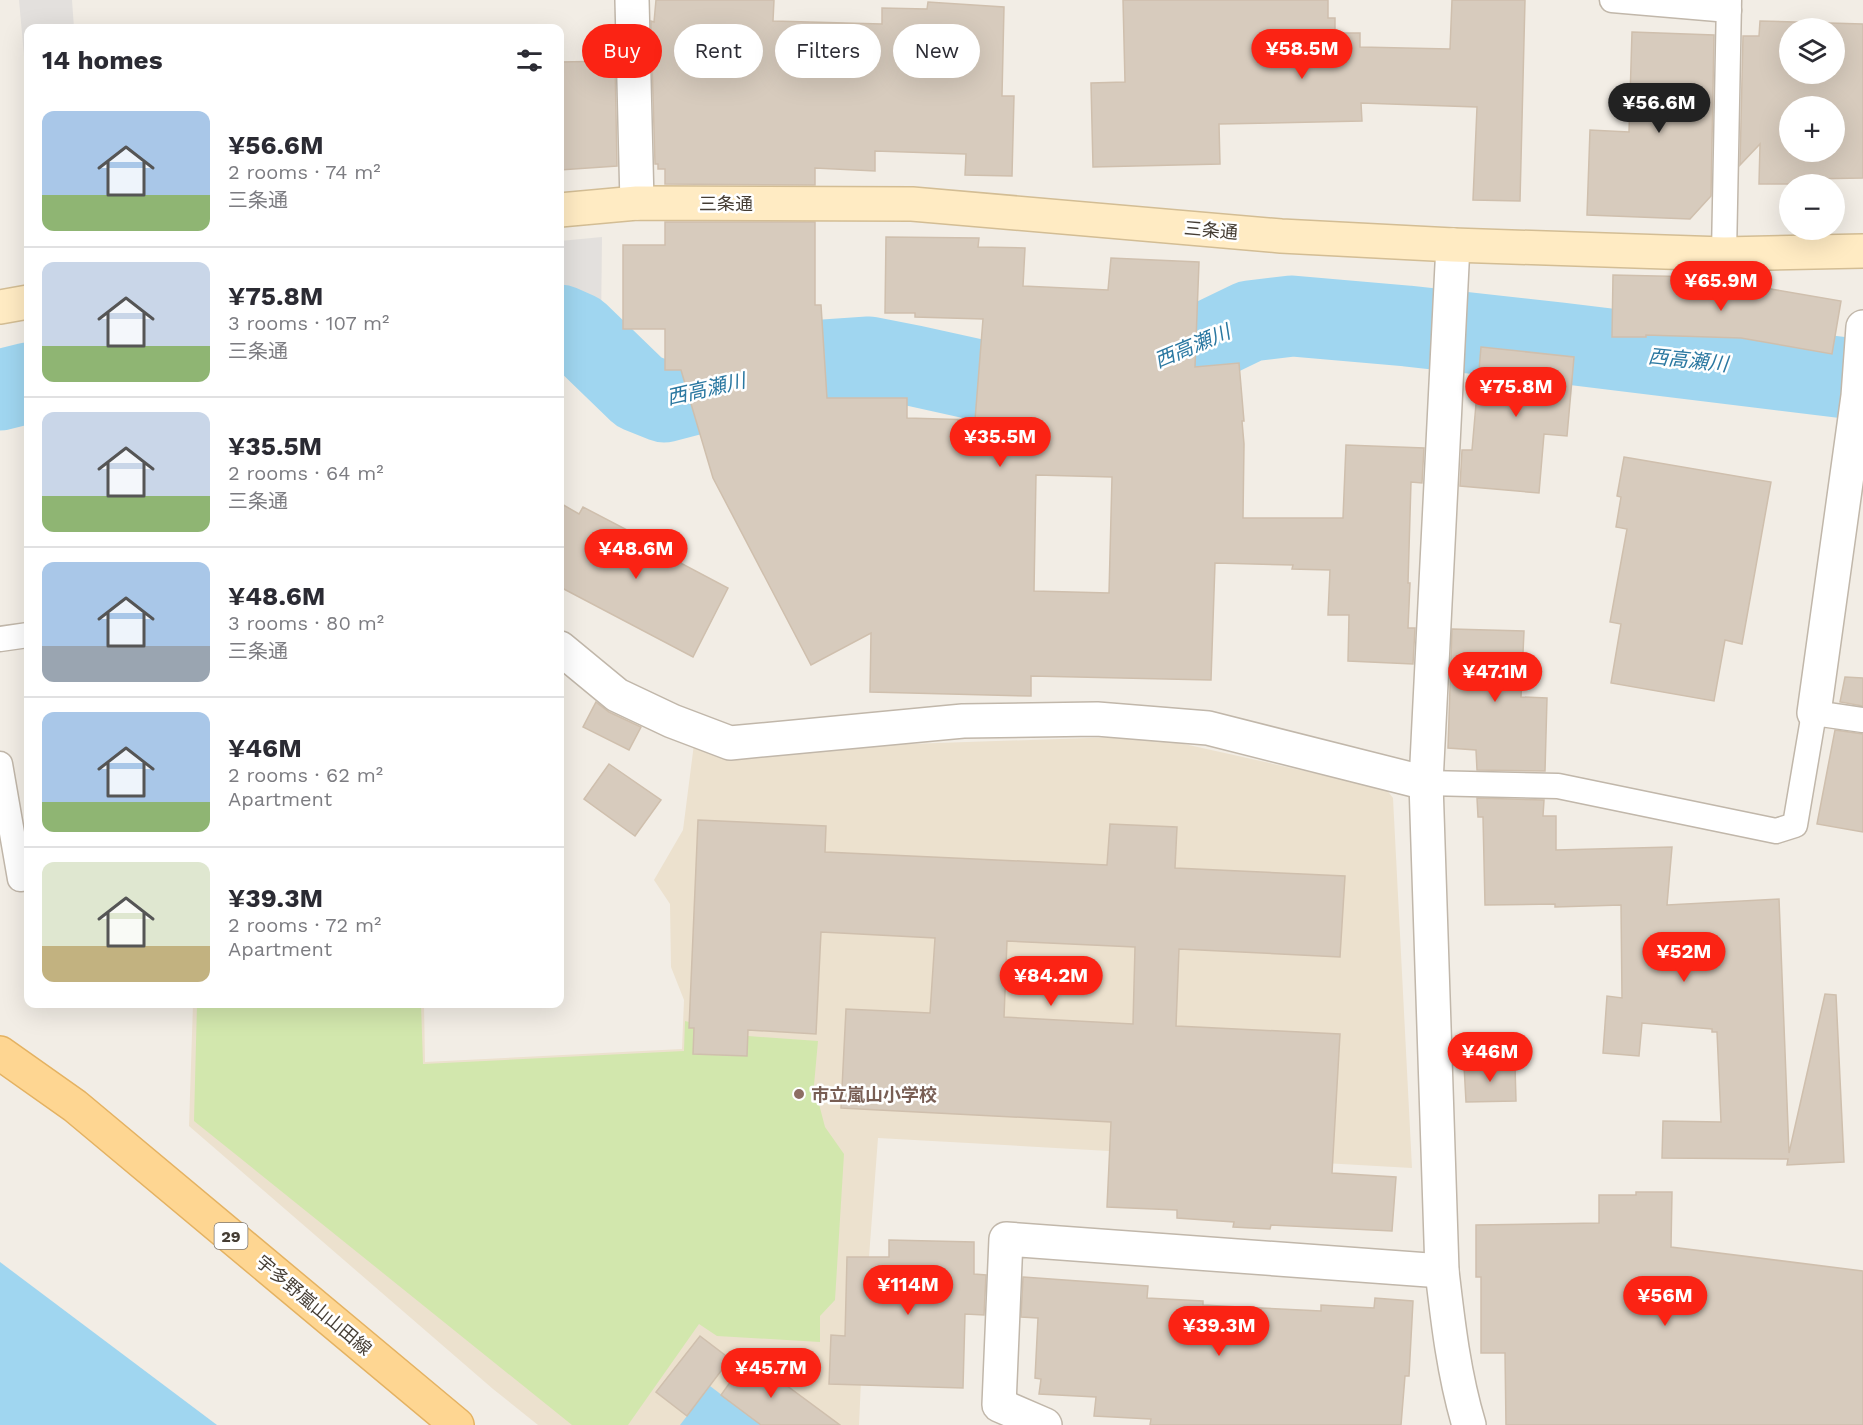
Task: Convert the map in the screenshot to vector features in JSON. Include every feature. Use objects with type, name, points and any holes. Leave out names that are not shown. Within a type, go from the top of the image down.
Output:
[{"type":"main road","name":"三条通","points":[[564,210],[637,203],[912,204],[1281,236],[1453,245],[1724,254],[1863,251]]},
{"type":"main road","points":[[0,307],[24,303]]},
{"type":"main road","name":"宇多野嵐山山田線","points":[[0,1053],[75,1106],[457,1425]]},
{"type":"street","points":[[632,0],[637,203]]},
{"type":"street","points":[[1453,245],[1426,783],[1442,1271],[1460,1395],[1469,1425]]},
{"type":"street","points":[[1814,712],[1858,396],[1862,343]]},
{"type":"street","points":[[564,651],[617,695],[672,722],[730,743],[963,721],[1096,719],[1208,728],[1426,783]]},
{"type":"street","points":[[1045,1425],[999,1405],[1006,1239],[1442,1271]]},
{"type":"lane","points":[[1612,0],[1729,5],[1724,254]]},
{"type":"lane","points":[[0,639],[24,636]]},
{"type":"lane","points":[[1426,783],[1558,786],[1776,831],[1795,825],[1814,712],[1863,720]]},
{"type":"lane","points":[[0,764],[20,879],[24,878]]},
{"type":"shaded area","points":[[19,0],[72,0],[74,24],[24,24],[24,56]]},
{"type":"shaded area","points":[[602,237],[601,327],[564,303],[564,241]]},
{"type":"shaded area","name":"市立嵐山小学校","points":[[1148,736],[1386,789],[1393,798],[1412,1168],[878,1138],[863,1336],[859,1425],[538,1425],[493,1389],[189,1126],[193,1008],[424,1008],[425,1062],[682,1049],[684,1000],[671,967],[670,904],[654,880],[683,830],[694,744],[731,750]]},
{"type":"green space","points":[[197,1008],[421,1008],[423,1064],[684,1051],[685,1021],[689,1022],[689,1028],[694,1028],[747,1056],[748,1036],[818,1041],[814,1085],[825,1127],[844,1154],[835,1300],[820,1316],[820,1342],[717,1336],[699,1324],[628,1425],[572,1425],[194,1121]]},
{"type":"water","points":[[0,1262],[217,1425],[0,1425]]},
{"type":"water","points":[[710,1386],[761,1425],[680,1425]]},
{"type":"building","points":[[656,0],[774,0],[773,21],[882,24],[882,8],[927,9],[928,2],[1004,7],[1002,96],[1014,96],[1012,176],[965,175],[966,154],[875,151],[875,171],[815,168],[815,185],[665,184],[665,169],[658,169],[658,164],[655,164],[653,78],[662,78],[662,24],[651,24],[651,21],[654,22]]},
{"type":"building","points":[[1123,0],[1328,0],[1328,18],[1335,18],[1335,33],[1360,33],[1360,47],[1450,49],[1452,0],[1525,0],[1520,201],[1473,200],[1477,107],[1361,103],[1362,121],[1219,124],[1220,164],[1093,167],[1091,83],[1125,82]]},
{"type":"building","points":[[1760,21],[1779,22],[1779,84],[1845,84],[1845,23],[1863,24],[1863,178],[1845,178],[1845,174],[1779,174],[1779,184],[1759,184],[1760,144],[1740,165],[1743,36],[1759,36]]},
{"type":"building","points":[[1632,32],[1714,35],[1711,196],[1690,219],[1587,215],[1590,130],[1629,132]]},
{"type":"building","points":[[564,62],[582,62],[582,78],[615,78],[617,166],[564,170]]},
{"type":"building","points":[[665,222],[815,222],[815,305],[821,305],[827,398],[907,398],[907,418],[975,420],[983,319],[915,317],[915,313],[885,313],[886,237],[979,238],[978,247],[1025,248],[1023,286],[1108,290],[1111,258],[1199,262],[1195,367],[1239,363],[1244,421],[1242,421],[1243,518],[1343,518],[1346,445],[1424,448],[1422,483],[1411,482],[1408,628],[1415,628],[1413,664],[1348,661],[1349,615],[1328,615],[1330,570],[1292,569],[1293,565],[1215,563],[1211,680],[1031,676],[1031,696],[870,692],[871,633],[811,665],[713,478],[681,370],[665,370],[665,329],[623,329],[623,245],[665,245]],"holes":[[[1036,475],[1112,477],[1109,593],[1034,591]]]},
{"type":"building","points":[[1613,275],[1700,277],[1841,301],[1832,354],[1741,338],[1646,335],[1646,337],[1612,337]]},
{"type":"building","points":[[1481,347],[1574,357],[1567,436],[1544,434],[1539,493],[1460,486],[1462,450],[1472,450]]},
{"type":"building","points":[[1624,457],[1771,482],[1742,644],[1725,640],[1714,701],[1611,683],[1621,624],[1610,622],[1627,529],[1616,527],[1621,497],[1617,496]]},
{"type":"building","points":[[564,505],[579,514],[583,507],[656,545],[654,549],[728,588],[693,657],[564,589]]},
{"type":"building","points":[[1452,629],[1524,631],[1521,697],[1547,698],[1545,771],[1477,770],[1476,750],[1448,748]]},
{"type":"building","points":[[1845,677],[1863,678],[1863,706],[1840,702]]},
{"type":"building","points":[[596,702],[609,712],[641,727],[629,750],[583,727]]},
{"type":"building","points":[[1835,730],[1863,734],[1863,832],[1817,824]]},
{"type":"building","points":[[609,764],[661,800],[635,836],[584,799]]},
{"type":"building","points":[[1477,798],[1544,800],[1543,816],[1556,816],[1556,850],[1672,847],[1667,905],[1779,899],[1789,1153],[1825,994],[1836,995],[1844,1162],[1787,1165],[1788,1159],[1662,1158],[1663,1121],[1721,1122],[1717,1032],[1712,1032],[1712,1029],[1642,1023],[1639,1056],[1603,1053],[1607,996],[1622,998],[1621,905],[1555,907],[1555,904],[1485,905],[1483,817],[1478,817]]},
{"type":"building","points":[[698,820],[826,826],[825,852],[1107,865],[1110,824],[1177,827],[1175,868],[1345,876],[1340,957],[1179,949],[1176,1026],[1340,1034],[1332,1173],[1396,1177],[1392,1231],[1271,1225],[1270,1229],[1233,1227],[1234,1222],[1177,1218],[1177,1210],[1107,1207],[1111,1122],[841,1108],[846,1009],[930,1013],[935,938],[821,932],[816,1034],[748,1030],[747,1056],[693,1054],[694,1028],[689,1028]],"holes":[[[1007,941],[1135,947],[1133,1024],[1004,1017]]]},
{"type":"building","points":[[1464,1065],[1515,1065],[1516,1101],[1466,1102]]},
{"type":"building","points":[[1636,1192],[1672,1192],[1671,1247],[1863,1271],[1863,1425],[1506,1425],[1505,1353],[1481,1353],[1481,1277],[1476,1277],[1476,1225],[1599,1223],[1599,1195],[1636,1195]]},
{"type":"building","points":[[889,1240],[974,1242],[974,1274],[986,1275],[984,1315],[965,1314],[963,1388],[829,1384],[831,1335],[845,1336],[847,1257],[889,1257]]},
{"type":"building","points":[[1023,1277],[1148,1286],[1147,1298],[1203,1301],[1203,1305],[1321,1311],[1321,1305],[1374,1308],[1375,1298],[1413,1301],[1409,1376],[1405,1376],[1401,1425],[1150,1425],[1151,1419],[1094,1416],[1096,1397],[1039,1394],[1041,1379],[1035,1378],[1038,1318],[1021,1317]]},
{"type":"building","points":[[700,1336],[730,1359],[687,1416],[656,1392]]},
{"type":"building","points":[[748,1357],[840,1425],[761,1425],[721,1395]]},
{"type":"waterway","name":"西高瀬川","points":[[564,327],[578,333],[639,392],[664,402],[825,360],[869,357],[1046,395],[1079,395],[1192,349],[1250,321],[1292,316],[1560,343],[1863,380]]},
{"type":"waterway","name":"西高瀬川","points":[[0,390],[24,384]]},
{"type":"place","name":"市立嵐山小学校","points":[[799,1094]]}]
